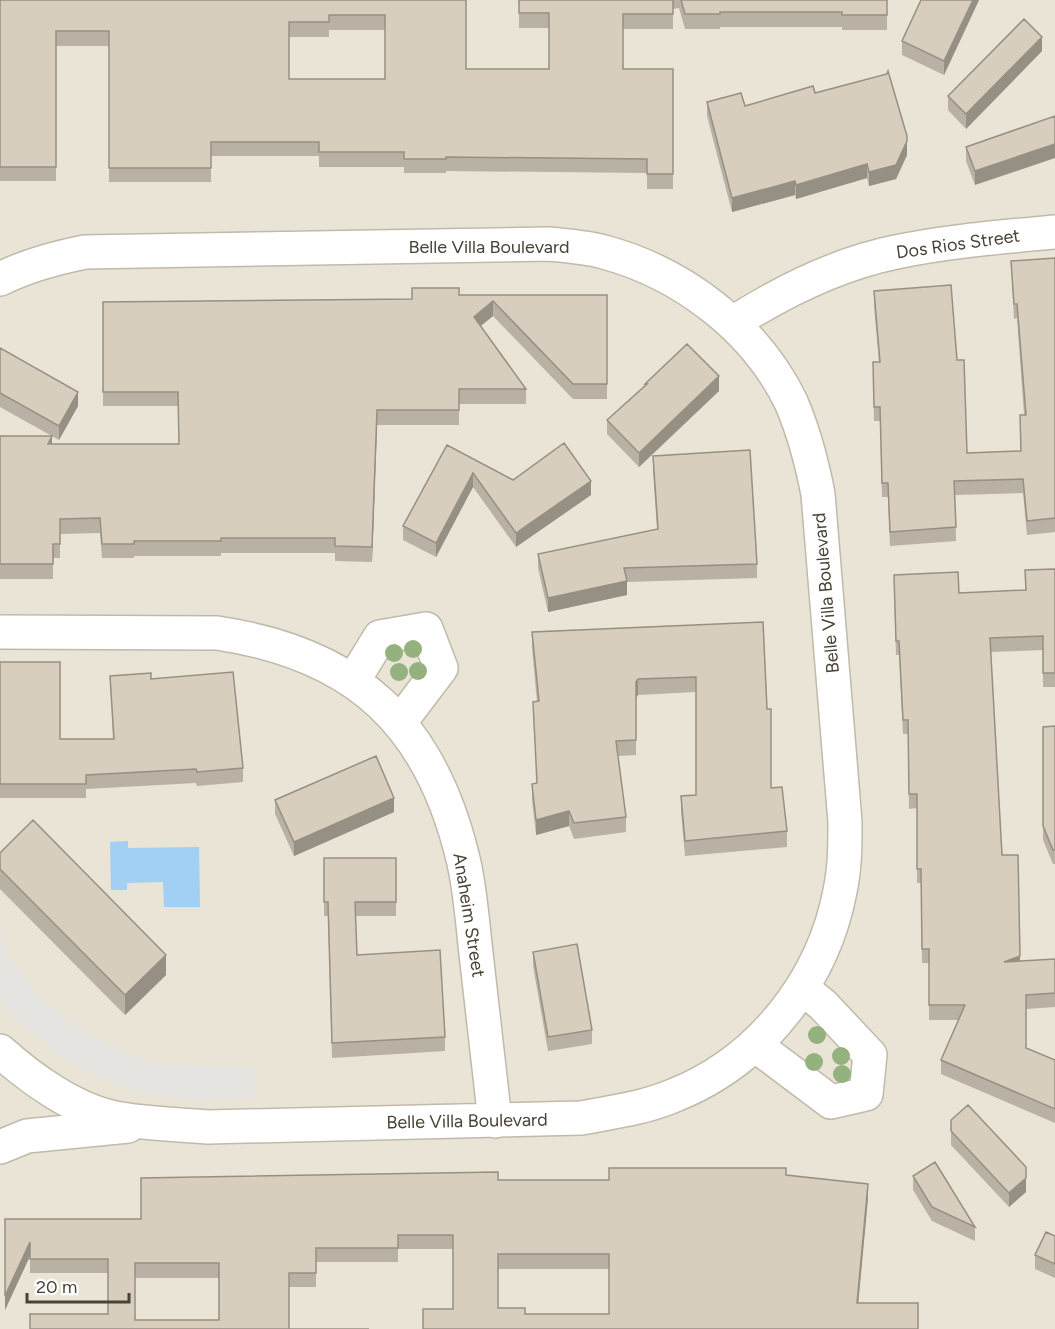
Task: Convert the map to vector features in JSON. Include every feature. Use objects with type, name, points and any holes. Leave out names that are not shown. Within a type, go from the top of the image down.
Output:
[{"type":"street","name":"Dos Rios Street","points":[[733,323],[762,304],[800,285],[839,269],[893,252],[961,240],[1055,232]]},
{"type":"street","name":"Belle Villa Boulevard","points":[[0,279],[22,268],[49,259],[85,252],[549,244],[602,251],[642,264],[690,289],[733,323],[768,364],[790,402],[810,452],[818,494],[845,822],[841,890],[833,921],[822,951],[802,988],[783,1014],[754,1045],[729,1066],[702,1083],[673,1096],[639,1107],[581,1118],[208,1127],[162,1123],[114,1118],[83,1106],[45,1086],[18,1067],[0,1050]]},
{"type":"street","points":[[353,681],[381,637],[426,629],[441,668],[400,722]]},
{"type":"street","name":"Anaheim Street","points":[[0,632],[217,633],[249,638],[300,653],[335,669],[377,698],[400,722],[421,751],[437,781],[451,816],[464,864],[495,1120]]},
{"type":"street","points":[[754,1045],[831,1102],[866,1094],[870,1055],[823,1005],[802,988]]},
{"type":"street","name":"Belle Villa Boulevard","points":[[0,1147],[27,1136],[162,1123]]},
{"type":"shaded area","points":[[0,0],[1055,0],[1055,1329],[0,1329]]},
{"type":"shaded area","points":[[0,932],[10,957],[34,993],[76,1027],[115,1048],[155,1063],[255,1066],[254,1098],[199,1100],[148,1095],[100,1079],[58,1055],[10,1013],[0,1000]]},
{"type":"water","points":[[128,841],[128,848],[199,847],[200,907],[164,907],[163,882],[127,883],[127,890],[111,890],[110,842]]},
{"type":"building","points":[[0,0],[466,0],[466,69],[549,69],[549,13],[519,13],[519,0],[673,0],[673,14],[623,14],[623,69],[673,69],[673,174],[647,174],[647,159],[446,157],[446,159],[404,159],[404,152],[319,152],[319,142],[211,142],[211,168],[109,168],[109,31],[56,31],[56,167],[0,167]],"holes":[[[329,15],[385,15],[385,79],[289,79],[289,22],[329,22]]]},
{"type":"building","points":[[681,0],[887,0],[887,15],[842,15],[842,12],[685,14]]},
{"type":"building","points":[[921,0],[973,0],[944,61],[902,41]]},
{"type":"building","points":[[1024,19],[1042,37],[966,114],[948,96]]},
{"type":"building","points":[[888,71],[907,136],[896,165],[869,172],[867,164],[796,185],[795,181],[732,198],[707,102],[741,93],[745,106],[813,86],[815,93],[887,74]]},
{"type":"building","points":[[1055,116],[1055,144],[975,171],[966,147]]},
{"type":"building","points":[[1055,258],[1055,518],[1027,521],[1023,479],[954,481],[956,527],[890,532],[888,483],[882,483],[880,407],[874,407],[873,362],[880,362],[874,291],[951,285],[957,360],[964,360],[967,453],[1021,451],[1020,415],[1026,415],[1017,304],[1014,304],[1011,261]]},
{"type":"building","points":[[412,288],[459,288],[459,295],[607,295],[607,384],[573,384],[493,301],[474,317],[526,389],[459,389],[459,410],[377,410],[372,547],[335,546],[335,538],[221,538],[221,541],[134,541],[134,544],[102,544],[100,518],[60,519],[60,544],[53,544],[53,564],[0,564],[0,436],[52,436],[48,444],[179,444],[178,392],[103,392],[103,302],[412,299]]},
{"type":"building","points":[[687,344],[719,376],[639,453],[607,420]]},
{"type":"building","points":[[0,348],[78,392],[59,426],[0,393]]},
{"type":"building","points":[[564,443],[591,481],[516,533],[473,473],[436,543],[403,526],[447,445],[513,480]]},
{"type":"building","points":[[750,450],[757,564],[624,568],[627,581],[548,598],[538,554],[658,529],[653,456]]},
{"type":"building","points":[[1055,569],[1055,673],[1043,673],[1043,636],[990,638],[1002,855],[1018,855],[1020,956],[1004,962],[1055,959],[1055,993],[1026,995],[1026,1048],[1055,1060],[1055,1109],[941,1060],[965,1005],[929,1005],[929,949],[922,949],[921,869],[917,869],[917,794],[909,794],[908,720],[903,720],[899,641],[896,641],[894,575],[958,572],[959,593],[1026,590],[1025,570]]},
{"type":"building","points":[[763,622],[767,709],[771,709],[771,788],[782,787],[787,831],[685,841],[681,796],[696,795],[696,677],[638,679],[636,682],[636,740],[616,741],[626,817],[574,823],[569,811],[536,820],[532,784],[537,783],[533,702],[539,701],[532,632]]},
{"type":"building","points":[[0,662],[60,662],[60,739],[114,739],[110,676],[151,673],[151,679],[233,672],[243,768],[197,772],[196,769],[86,775],[86,784],[0,784]]},
{"type":"building","points":[[1055,726],[1055,850],[1053,850],[1043,826],[1043,727]]},
{"type":"building","points":[[376,756],[394,798],[294,842],[275,800]]},
{"type":"building","points":[[33,820],[166,955],[125,995],[0,869],[0,853]]},
{"type":"building","points":[[324,858],[396,858],[396,902],[355,902],[357,955],[440,950],[445,1037],[332,1043],[328,902],[324,902]]},
{"type":"building","points":[[577,944],[592,1030],[548,1037],[533,952]]},
{"type":"building","points":[[968,1105],[1026,1167],[1026,1178],[1009,1193],[951,1131],[951,1120]]},
{"type":"building","points":[[935,1162],[975,1227],[932,1207],[913,1176]]},
{"type":"building","points":[[609,1168],[786,1168],[786,1175],[868,1184],[857,1303],[918,1303],[918,1329],[423,1329],[423,1309],[453,1309],[453,1235],[398,1235],[398,1248],[316,1248],[316,1273],[289,1273],[289,1329],[30,1329],[30,1314],[108,1314],[108,1259],[30,1259],[30,1242],[5,1296],[5,1219],[141,1219],[141,1178],[498,1172],[498,1180],[609,1180]],"holes":[[[498,1254],[609,1254],[609,1314],[525,1314],[525,1308],[498,1308]],[[135,1263],[219,1263],[219,1320],[135,1320]]]},
{"type":"building","points":[[1046,1232],[1055,1236],[1055,1264],[1035,1255]]}]
